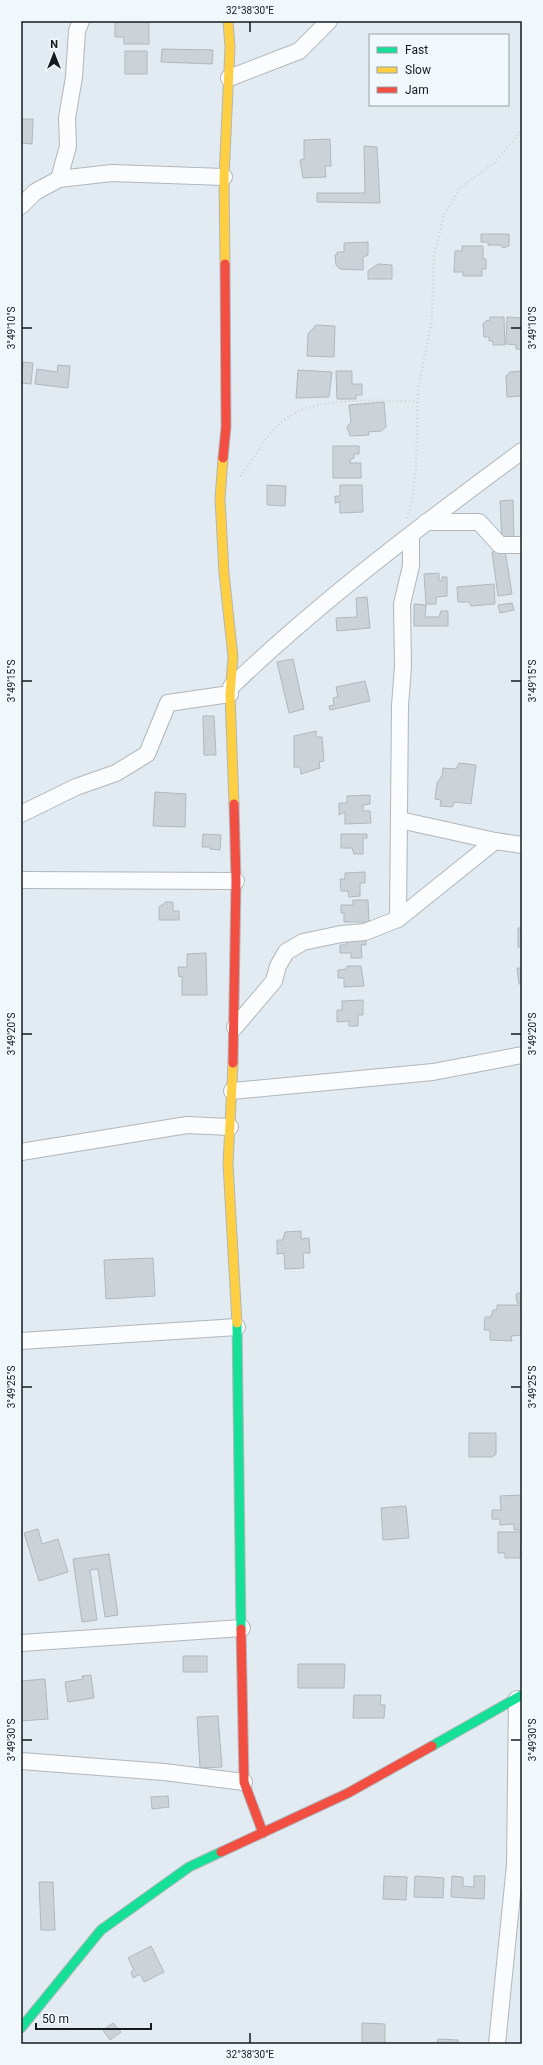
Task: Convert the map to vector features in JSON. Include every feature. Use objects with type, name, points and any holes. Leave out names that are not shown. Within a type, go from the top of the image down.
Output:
[{"type":"street","points":[[59,179],[68,146],[67,118],[74,77],[77,31],[81,21]]},
{"type":"street","points":[[228,21],[230,47],[224,177],[226,427],[220,499],[224,573],[233,657],[230,691],[236,881],[235,1027],[228,1164],[237,1327],[244,1782],[263,1833]]},
{"type":"street","points":[[229,78],[299,51],[329,21]]},
{"type":"street","points":[[21,206],[35,192],[59,179],[112,173],[224,177]]},
{"type":"street","points":[[21,814],[76,787],[116,773],[147,754],[168,704],[230,691],[297,628],[426,522],[522,451]]},
{"type":"street","points":[[426,522],[479,522],[500,545],[522,545]]},
{"type":"street","points":[[398,919],[402,597],[411,566],[405,540]]},
{"type":"street","points":[[400,820],[495,841],[522,845]]},
{"type":"street","points":[[235,1027],[274,981],[278,966],[286,952],[303,942],[341,934],[365,932],[398,919],[495,841]]},
{"type":"street","points":[[21,880],[236,881]]},
{"type":"street","points":[[232,1091],[433,1072],[522,1055]]},
{"type":"street","points":[[21,1152],[187,1125],[230,1127]]},
{"type":"street","points":[[21,1341],[237,1327]]},
{"type":"street","points":[[21,1643],[242,1628]]},
{"type":"street","points":[[21,2028],[101,1930],[189,1867],[348,1793],[520,1697],[520,1780],[515,1865],[497,2044]]},
{"type":"street","points":[[21,1761],[164,1772],[244,1782]]},
{"type":"path","points":[[405,540],[416,469],[418,389],[432,320],[434,254],[445,213],[460,188],[494,163],[522,130]]},
{"type":"path","points":[[238,478],[274,429],[294,412],[316,404],[417,401]]},
{"type":"building","points":[[115,21],[149,21],[149,44],[124,44],[124,37],[115,37]]},
{"type":"building","points":[[162,49],[213,50],[212,64],[161,62]]},
{"type":"building","points":[[125,51],[147,51],[147,74],[125,74]]},
{"type":"building","points":[[21,119],[33,119],[32,144],[21,143]]},
{"type":"building","points":[[330,139],[331,166],[325,166],[326,177],[303,178],[300,160],[304,159],[304,140]]},
{"type":"building","points":[[364,146],[377,147],[380,203],[317,202],[317,193],[365,193]]},
{"type":"building","points":[[481,234],[509,234],[509,246],[503,248],[501,245],[488,245],[488,242],[481,242]]},
{"type":"building","points":[[368,242],[368,255],[363,257],[363,270],[340,269],[336,265],[335,255],[337,255],[337,252],[344,252],[344,243]]},
{"type":"building","points":[[462,246],[483,246],[483,259],[486,259],[486,269],[482,269],[482,276],[463,276],[463,272],[454,272],[455,251],[462,251]]},
{"type":"building","points":[[378,264],[392,265],[392,279],[368,279],[368,271]]},
{"type":"building","points":[[490,317],[504,317],[505,345],[493,345],[493,341],[489,341],[489,337],[484,337],[483,324],[490,320]]},
{"type":"building","points":[[507,317],[522,318],[522,349],[516,349],[516,345],[506,344]]},
{"type":"building","points":[[316,325],[335,326],[334,357],[307,356],[308,334]]},
{"type":"building","points":[[23,362],[33,363],[31,384],[21,383],[21,369],[23,369]]},
{"type":"building","points":[[58,365],[70,366],[68,388],[35,384],[37,369],[57,372]]},
{"type":"building","points":[[298,370],[332,372],[329,397],[296,398]]},
{"type":"building","points":[[336,371],[352,371],[352,384],[362,384],[362,395],[356,395],[356,399],[337,399]]},
{"type":"building","points":[[522,371],[522,396],[507,397],[506,376],[510,372]]},
{"type":"building","points":[[384,402],[386,427],[381,431],[368,432],[369,435],[350,436],[347,427],[351,422],[349,405]]},
{"type":"building","points":[[333,446],[359,446],[359,454],[354,454],[354,458],[350,460],[350,463],[361,463],[361,478],[333,478]]},
{"type":"building","points":[[267,485],[286,486],[285,506],[267,505]]},
{"type":"building","points":[[340,485],[362,485],[363,512],[340,513],[340,502],[335,503],[335,496],[340,496]]},
{"type":"building","points":[[513,500],[514,541],[502,542],[500,501]]},
{"type":"building","points":[[505,550],[512,594],[498,596],[492,552]]},
{"type":"building","points":[[439,573],[439,581],[442,581],[442,577],[447,577],[447,596],[436,597],[436,604],[426,604],[424,574]]},
{"type":"building","points":[[494,584],[495,604],[471,606],[469,602],[458,602],[457,587]]},
{"type":"building","points":[[367,597],[370,628],[337,631],[336,618],[357,617],[356,598]]},
{"type":"building","points":[[512,603],[514,610],[500,613],[498,605]]},
{"type":"building","points":[[414,604],[426,605],[425,617],[439,617],[441,611],[448,611],[448,626],[414,626]]},
{"type":"building","points":[[293,659],[304,709],[289,713],[277,662]]},
{"type":"building","points":[[365,681],[370,701],[330,710],[329,706],[334,705],[333,698],[338,697],[336,687]]},
{"type":"building","points":[[203,716],[214,716],[216,755],[204,755]]},
{"type":"building","points":[[316,731],[316,737],[322,737],[324,761],[319,762],[320,768],[301,774],[300,767],[294,767],[294,736]]},
{"type":"building","points":[[459,763],[476,765],[471,804],[455,802],[452,807],[440,806],[441,800],[435,799],[437,783],[442,776],[443,768],[456,769]]},
{"type":"building","points":[[155,792],[186,794],[185,827],[153,826]]},
{"type":"building","points":[[370,795],[370,804],[363,805],[363,811],[370,811],[371,823],[345,824],[345,812],[339,815],[339,803],[347,803],[347,796]]},
{"type":"building","points":[[203,834],[221,835],[220,850],[210,849],[210,847],[202,847]]},
{"type":"building","points":[[341,834],[367,834],[367,838],[363,838],[363,854],[354,854],[352,848],[341,848]]},
{"type":"building","points":[[365,872],[365,883],[360,883],[360,896],[349,897],[348,891],[341,891],[340,879],[345,879],[345,873]]},
{"type":"building","points":[[353,900],[368,900],[369,922],[344,922],[344,913],[341,913],[341,905],[353,905]]},
{"type":"building","points":[[166,902],[173,902],[173,911],[179,911],[179,920],[159,920],[159,907]]},
{"type":"building","points":[[518,928],[522,928],[522,947],[518,947]]},
{"type":"building","points":[[365,934],[366,945],[361,945],[362,958],[351,958],[351,953],[340,953],[340,945],[346,945],[346,935]]},
{"type":"building","points":[[206,953],[207,995],[182,995],[182,976],[179,977],[178,967],[187,967],[187,954]]},
{"type":"building","points":[[347,966],[361,966],[364,986],[344,987],[344,978],[338,978],[338,970],[347,969]]},
{"type":"building","points":[[517,968],[522,968],[522,984],[519,984]]},
{"type":"building","points":[[363,1000],[363,1015],[358,1015],[358,1026],[349,1026],[349,1021],[337,1022],[337,1010],[342,1010],[342,1001]]},
{"type":"building","points":[[301,1231],[301,1239],[309,1238],[310,1253],[303,1253],[304,1268],[285,1269],[284,1253],[277,1254],[277,1240],[283,1240],[285,1232]]},
{"type":"building","points":[[153,1258],[155,1296],[106,1299],[104,1260]]},
{"type":"building","points":[[522,1292],[522,1303],[517,1303],[516,1294]]},
{"type":"building","points":[[497,1305],[522,1305],[522,1335],[511,1336],[512,1341],[490,1340],[490,1330],[484,1330],[485,1317],[491,1317],[493,1310],[497,1310]]},
{"type":"building","points":[[469,1433],[496,1433],[496,1454],[492,1457],[469,1457]]},
{"type":"building","points":[[522,1495],[522,1530],[514,1530],[514,1524],[500,1525],[500,1519],[492,1519],[492,1510],[501,1510],[500,1496]]},
{"type":"building","points":[[406,1506],[409,1538],[383,1540],[381,1508]]},
{"type":"building","points":[[38,1529],[42,1544],[58,1539],[68,1572],[39,1581],[24,1533]]},
{"type":"building","points":[[498,1532],[522,1532],[520,1558],[505,1558],[505,1553],[498,1553]]},
{"type":"building","points":[[109,1554],[118,1615],[105,1617],[98,1569],[90,1570],[97,1620],[82,1622],[73,1559]]},
{"type":"building","points":[[183,1656],[207,1656],[207,1672],[183,1672]]},
{"type":"building","points":[[298,1664],[345,1664],[344,1688],[298,1688]]},
{"type":"building","points":[[91,1675],[94,1698],[68,1702],[65,1682],[83,1679],[82,1676]]},
{"type":"building","points":[[45,1679],[48,1719],[21,1721],[21,1681]]},
{"type":"building","points":[[354,1695],[381,1695],[380,1705],[385,1705],[384,1718],[353,1718]]},
{"type":"building","points":[[218,1716],[222,1767],[200,1768],[197,1717]]},
{"type":"building","points":[[168,1796],[169,1807],[152,1809],[151,1797]]},
{"type":"building","points":[[384,1876],[407,1877],[406,1900],[383,1899]]},
{"type":"building","points":[[415,1876],[444,1878],[443,1898],[414,1897]]},
{"type":"building","points":[[452,1876],[463,1877],[463,1886],[474,1887],[474,1876],[485,1876],[484,1899],[451,1897]]},
{"type":"building","points":[[39,1882],[53,1882],[55,1930],[41,1930]]},
{"type":"building","points":[[151,1946],[164,1972],[144,1982],[140,1974],[133,1978],[131,1972],[134,1970],[128,1958]]},
{"type":"building","points":[[113,2023],[121,2032],[110,2040],[103,2030]]},
{"type":"building","points":[[362,2023],[385,2024],[385,2044],[362,2044]]},
{"type":"building","points":[[438,2039],[458,2040],[458,2044],[437,2044]]},
{"type":"traffic: fast","points":[[237,1323],[241,1629]]},
{"type":"traffic: fast","points":[[432,1746],[522,1695]]},
{"type":"traffic: fast","points":[[21,2028],[101,1930],[189,1867],[221,1852]]},
{"type":"traffic: slow","points":[[225,264],[224,177],[230,47],[228,21]]},
{"type":"traffic: slow","points":[[223,458],[220,499],[224,573],[233,657],[230,694],[234,804]]},
{"type":"traffic: slow","points":[[233,1063],[228,1164],[237,1323]]},
{"type":"traffic: jam","points":[[223,458],[226,427],[225,264]]},
{"type":"traffic: jam","points":[[233,1063],[236,881],[234,804]]},
{"type":"traffic: jam","points":[[241,1629],[244,1782],[263,1833]]},
{"type":"traffic: jam","points":[[221,1852],[348,1793],[432,1746]]}]
